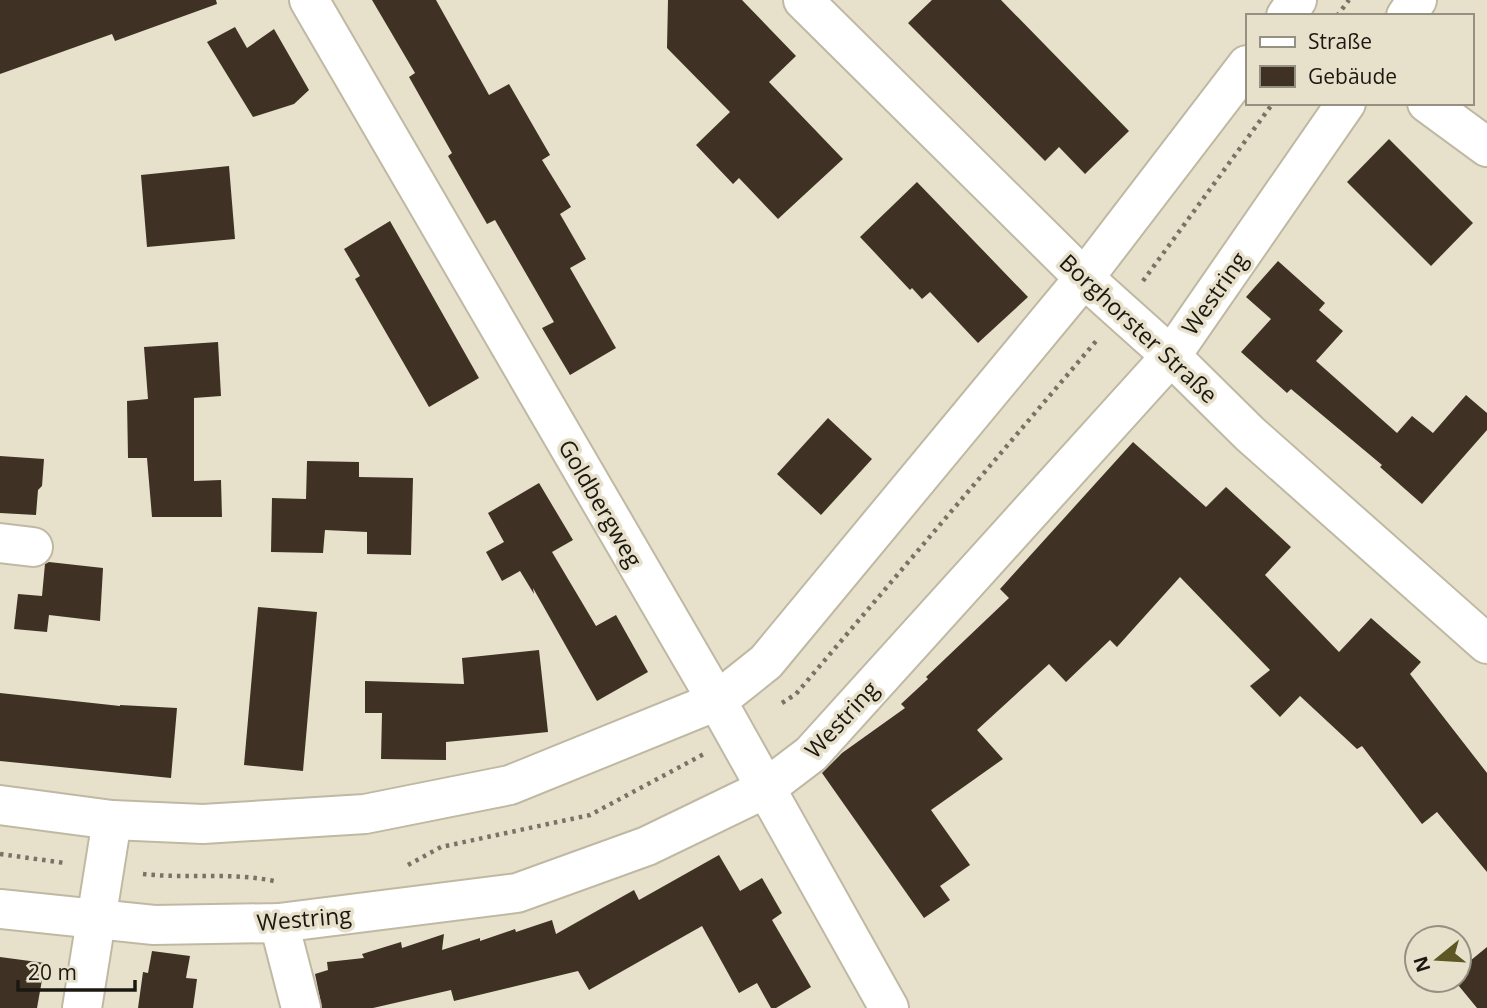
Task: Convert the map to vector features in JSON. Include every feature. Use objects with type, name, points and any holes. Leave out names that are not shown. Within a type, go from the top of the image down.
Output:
[{"type":"street","name":"Goldbergweg","points":[[309,0],[717,701],[889,1008]]},
{"type":"street","name":"Borghorster Straße","points":[[803,0],[1084,278],[1171,356],[1250,434],[1487,644]]},
{"type":"street","points":[[0,805],[112,820],[203,824],[365,814],[510,785],[717,701],[766,662],[1084,278],[1246,66]]},
{"type":"street","name":"Westring","points":[[0,909],[153,925],[279,923],[517,893],[647,846],[765,789],[811,754],[1171,356],[1345,105]]},
{"type":"street","points":[[1430,105],[1487,148]]},
{"type":"street","points":[[82,1008],[112,820]]},
{"type":"street","points":[[279,923],[302,1008]]},
{"type":"path","points":[[1121,312],[1272,105]]},
{"type":"building","points":[[0,0],[216,0],[217,4],[115,41],[112,34],[0,74]]},
{"type":"building","points":[[372,0],[436,0],[489,95],[509,84],[550,155],[542,160],[571,207],[560,214],[586,259],[570,268],[616,348],[570,375],[542,328],[554,322],[495,220],[487,224],[448,156],[452,153],[409,77],[415,73]]},
{"type":"building","points":[[668,0],[742,0],[796,56],[769,82],[843,159],[778,219],[739,178],[733,184],[696,145],[730,112],[667,48]]},
{"type":"building","points":[[932,0],[1001,0],[1129,131],[1085,174],[1059,147],[1045,161],[908,23]]},
{"type":"building","points":[[235,27],[247,48],[274,29],[309,90],[294,104],[253,117],[207,42]]},
{"type":"building","points":[[1389,139],[1473,223],[1431,266],[1347,182]]},
{"type":"building","points":[[229,166],[235,239],[147,247],[141,175]]},
{"type":"building","points":[[917,182],[1028,297],[978,343],[930,292],[922,299],[912,288],[910,290],[860,237]]},
{"type":"building","points":[[390,221],[479,378],[429,407],[355,279],[360,276],[344,249]]},
{"type":"building","points":[[1278,261],[1325,303],[1319,310],[1343,331],[1316,361],[1397,433],[1412,416],[1433,433],[1466,395],[1487,413],[1487,430],[1422,504],[1380,467],[1382,465],[1291,389],[1287,393],[1241,352],[1271,319],[1246,297]]},
{"type":"building","points":[[218,342],[221,396],[194,398],[194,481],[221,480],[222,517],[152,517],[147,458],[128,458],[127,401],[148,399],[144,347]]},
{"type":"building","points":[[828,418],[872,459],[821,515],[777,474]]},
{"type":"building","points":[[1133,442],[1206,507],[1226,487],[1291,547],[1265,575],[1339,652],[1371,618],[1421,662],[1410,674],[1487,773],[1487,872],[1437,812],[1422,824],[1362,746],[1357,749],[1300,696],[1280,717],[1250,686],[1270,670],[1180,577],[1117,647],[1110,640],[1066,682],[1049,664],[977,730],[1003,759],[931,810],[970,865],[940,886],[950,900],[924,918],[822,773],[842,753],[905,708],[901,704],[928,679],[926,677],[1009,598],[1000,589]]},
{"type":"building","points":[[0,456],[44,459],[36,515],[0,513]]},
{"type":"building","points":[[307,461],[359,462],[359,477],[413,478],[411,555],[367,554],[367,532],[325,530],[323,553],[271,552],[272,498],[306,499]]},
{"type":"building","points":[[539,483],[573,540],[552,552],[596,626],[616,615],[648,672],[597,701],[533,588],[534,594],[520,571],[502,581],[486,552],[504,542],[488,513]]},
{"type":"building","points":[[49,562],[103,568],[100,621],[49,615],[47,632],[14,629],[18,594],[42,596],[45,564]]},
{"type":"building","points":[[258,607],[317,612],[303,771],[244,765]]},
{"type":"building","points":[[539,650],[548,732],[446,742],[446,760],[381,759],[382,713],[365,713],[365,681],[464,684],[462,658]]},
{"type":"building","points":[[0,693],[120,706],[177,708],[171,778],[0,761]]},
{"type":"building","points":[[719,855],[740,891],[762,878],[782,913],[772,920],[811,987],[776,1008],[771,1008],[757,983],[739,993],[702,926],[589,990],[578,971],[454,1001],[451,990],[373,1008],[322,1008],[315,974],[328,970],[327,962],[364,958],[362,954],[401,942],[402,948],[444,934],[442,950],[515,929],[516,932],[552,920],[556,934],[634,890],[639,900]]},
{"type":"building","points":[[1487,947],[1487,1008],[1477,1008],[1466,994],[1473,994],[1473,958]]},
{"type":"building","points":[[152,951],[190,956],[186,978],[197,979],[193,1008],[138,1008],[143,972],[148,973]]},
{"type":"building","points":[[0,957],[45,963],[37,1008],[0,1008]]}]
